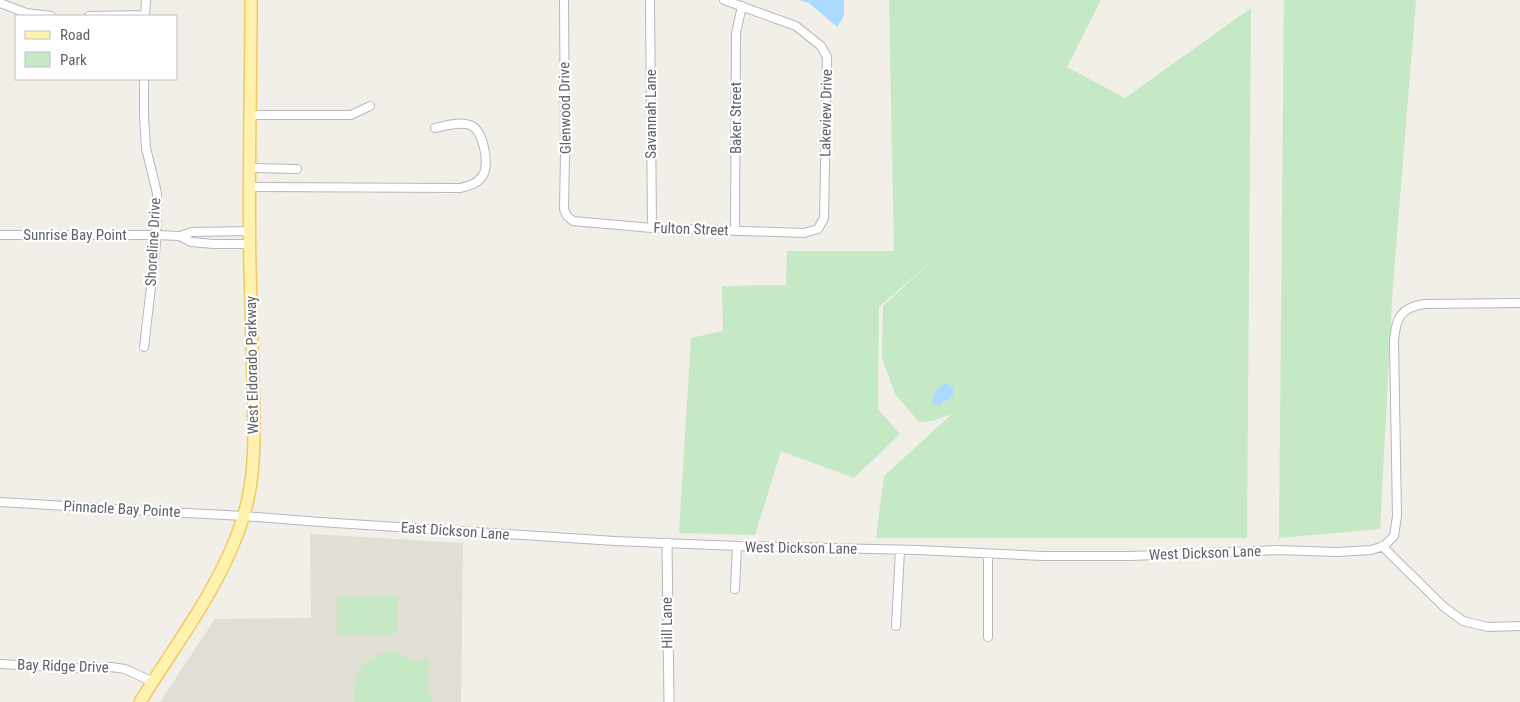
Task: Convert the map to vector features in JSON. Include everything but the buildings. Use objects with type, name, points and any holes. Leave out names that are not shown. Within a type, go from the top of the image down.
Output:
[{"type":"main road","name":"West Eldorado Parkway","points":[[140,702],[218,578],[231,551],[244,516],[251,484],[254,451],[250,244],[251,0]]},
{"type":"street","points":[[146,0],[146,15]]},
{"type":"street","name":"Glenwood Drive","points":[[564,0],[564,209],[567,216]]},
{"type":"street","name":"Savannah Lane","points":[[650,0],[652,228]]},
{"type":"street","name":"Lakeview Drive","points":[[724,0],[796,26],[821,46],[827,57],[824,218],[818,229]]},
{"type":"street","points":[[0,3],[26,13],[43,15]]},
{"type":"street","name":"Baker Street","points":[[735,231],[736,33],[742,6]]},
{"type":"street","name":"Shoreline Drive","points":[[144,80],[146,148],[157,193],[156,235],[144,347]]},
{"type":"street","points":[[250,115],[351,115],[370,106]]},
{"type":"street","points":[[250,187],[460,188],[474,184],[483,175],[486,164],[484,148],[478,131],[471,125],[461,124],[435,128]]},
{"type":"street","points":[[251,168],[297,168]]},
{"type":"street","name":"Fulton Street","points":[[567,216],[573,221],[652,228],[804,233],[818,229]]},
{"type":"street","name":"Sunrise Bay Point","points":[[0,235],[180,236],[192,232],[250,231]]},
{"type":"street","name":"Sunrise Bay Point","points":[[180,236],[191,242],[250,244]]},
{"type":"street","points":[[1520,303],[1424,304],[1411,307],[1399,316],[1394,341],[1397,516],[1394,536],[1382,546],[1444,608],[1463,621],[1488,627],[1520,626]]},
{"type":"street","name":"Pinnacle Bay Pointe","points":[[0,502],[148,512],[244,516]]},
{"type":"street","name":"East Dickson Lane","points":[[244,516],[667,543]]},
{"type":"street","name":"West Dickson Lane","points":[[667,543],[1044,556],[1130,556],[1277,550],[1350,552],[1371,550],[1382,546]]},
{"type":"street","name":"Hill Lane","points":[[667,543],[668,702]]},
{"type":"street","points":[[734,590],[737,546]]},
{"type":"street","points":[[896,626],[900,550]]},
{"type":"street","points":[[988,554],[988,637]]},
{"type":"street","name":"Bay Ridge Drive","points":[[0,664],[73,668],[111,667],[125,669],[153,682]]},
{"type":"shaded area","points":[[310,534],[463,543],[461,702],[160,702],[215,619],[311,618]]},
{"type":"green space","points":[[889,0],[1101,0],[1067,67],[1125,98],[1251,8],[1247,538],[876,538],[884,476],[952,414],[932,421],[919,422],[895,394],[882,358],[883,306],[941,253],[879,307],[878,409],[900,434],[854,478],[781,451],[755,535],[679,533],[691,338],[723,331],[722,286],[786,285],[787,251],[894,251]]},
{"type":"green space","points":[[1284,0],[1416,0],[1393,284],[1380,529],[1279,538]]},
{"type":"green space","points":[[398,596],[398,632],[394,632],[393,635],[337,634],[337,597]]},
{"type":"green space","points":[[389,650],[415,661],[429,660],[427,687],[432,696],[432,702],[354,702],[357,675],[365,663]]},
{"type":"water","points":[[799,0],[844,0],[844,16],[837,27],[809,3]]},
{"type":"water","points":[[947,383],[953,388],[953,395],[947,401],[943,401],[940,406],[937,406],[932,402],[934,395],[939,388]]}]
